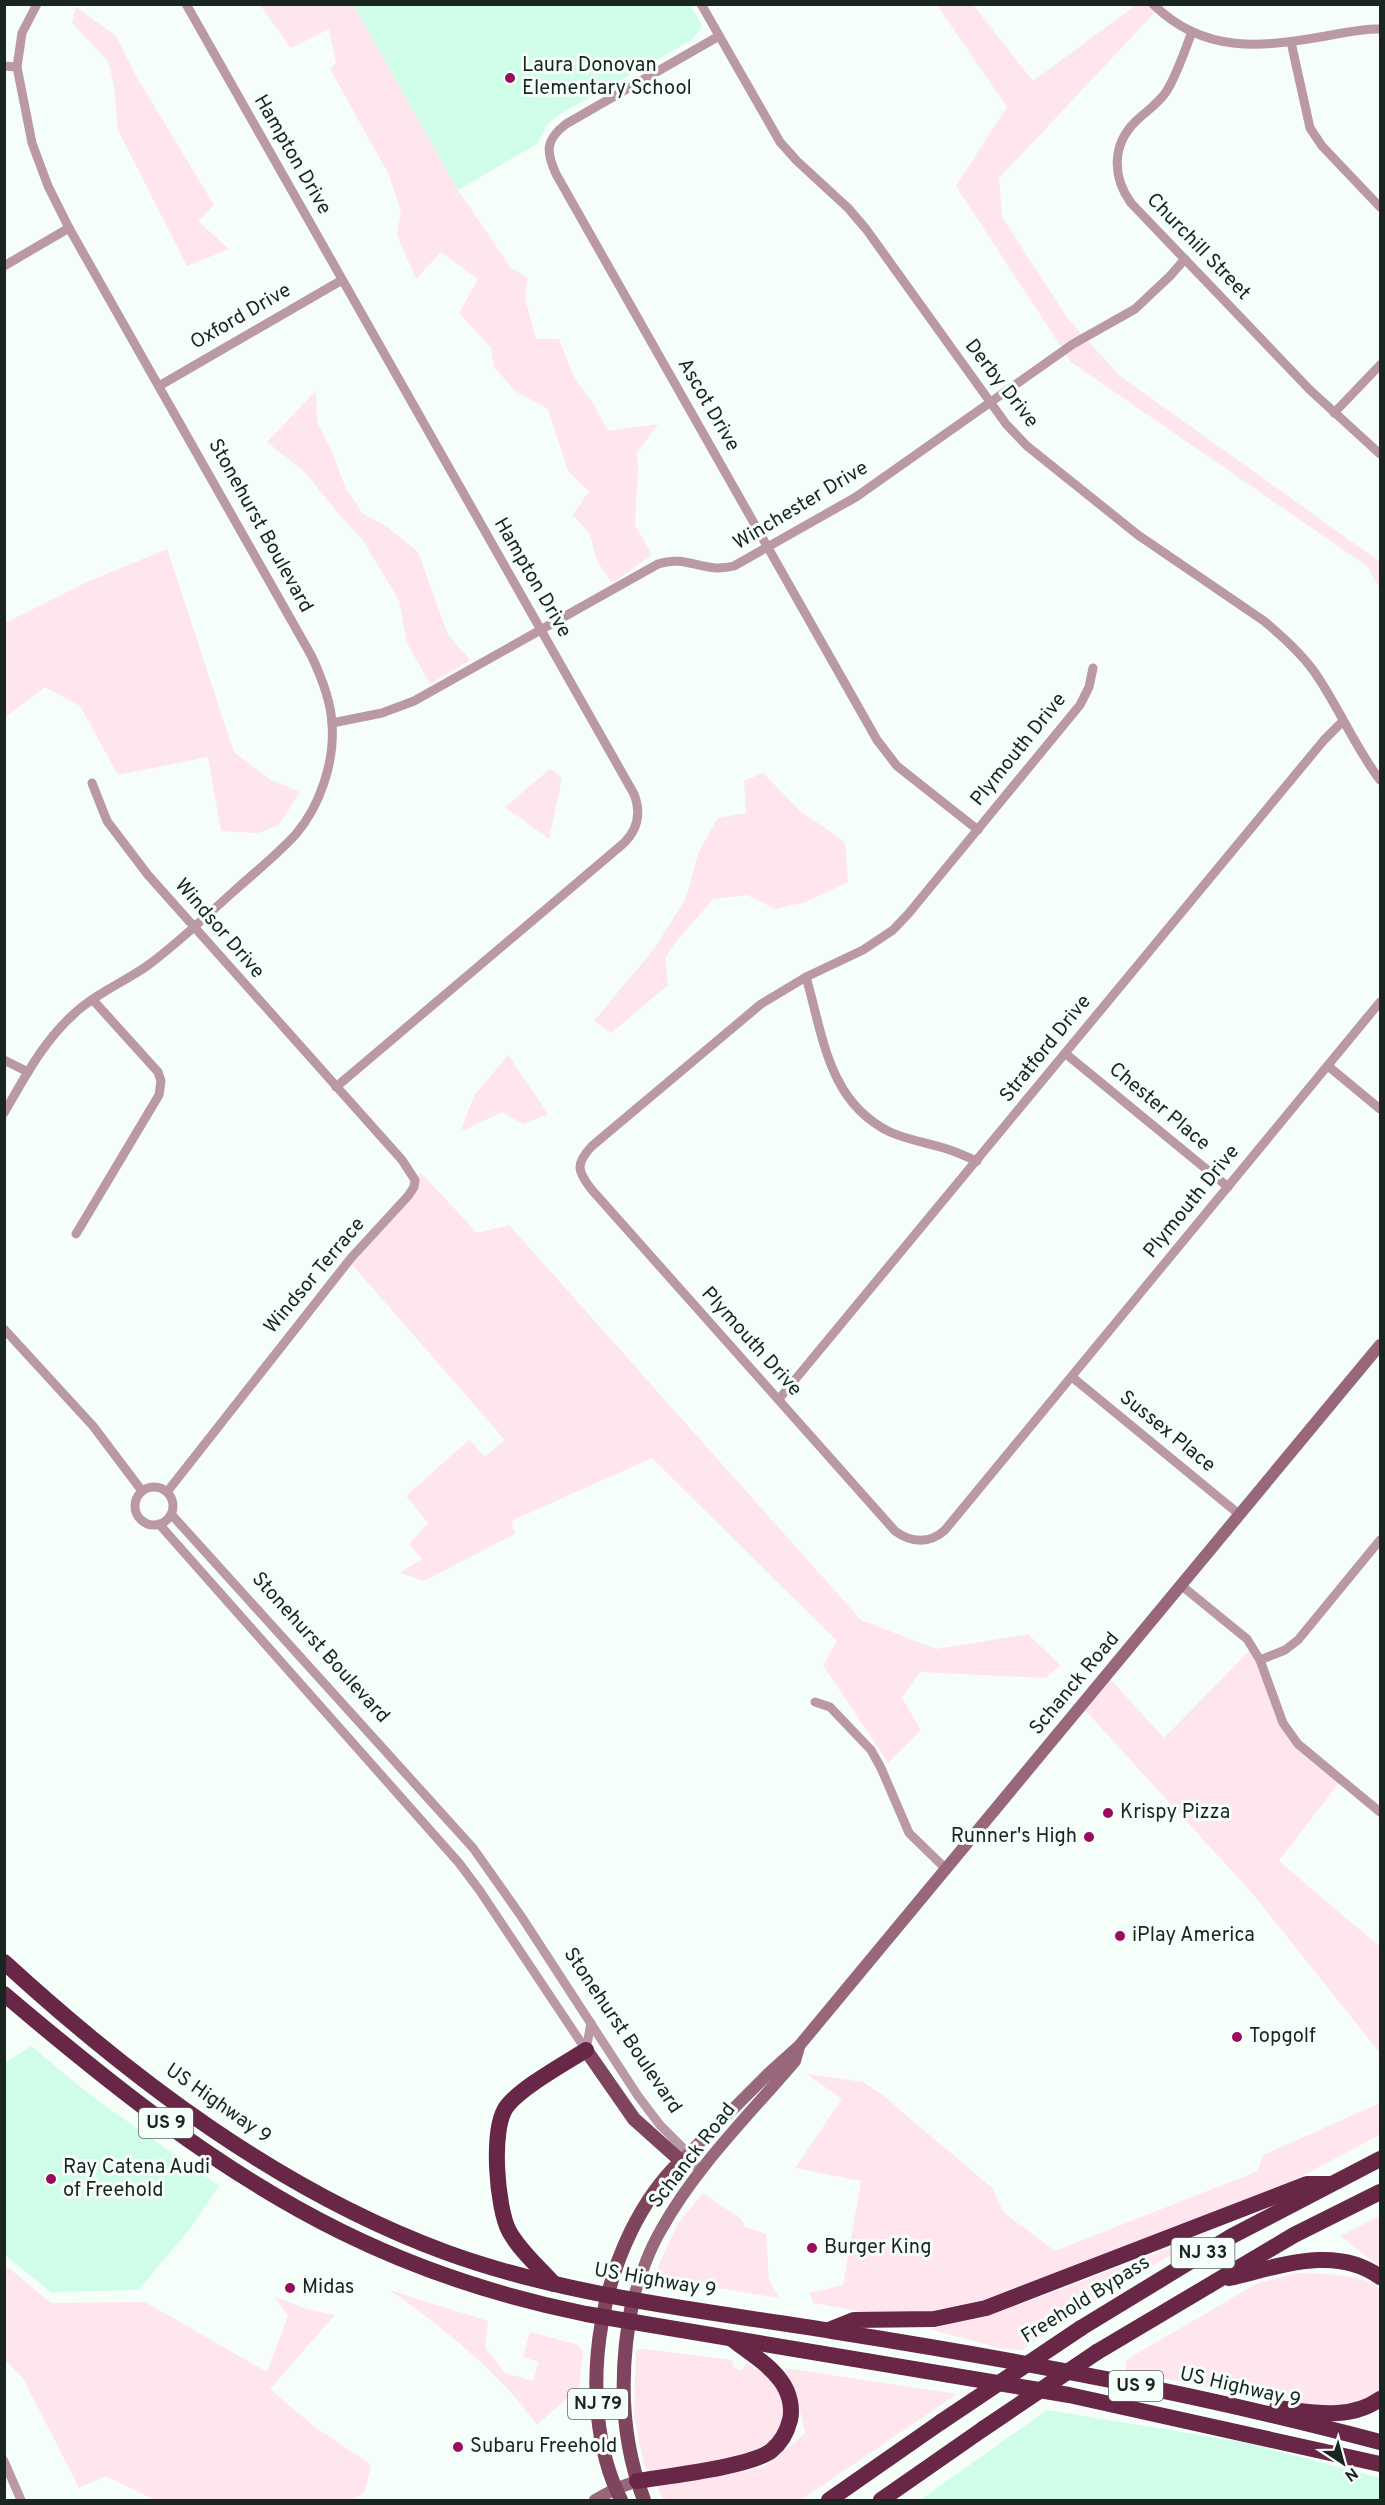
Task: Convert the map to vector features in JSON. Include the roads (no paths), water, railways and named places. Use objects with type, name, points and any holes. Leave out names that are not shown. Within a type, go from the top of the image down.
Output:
[{"type":"highway","name":"US Highway 9","points":[[4,1962],[84,2031],[152,2085],[230,2140],[341,2206],[428,2245],[487,2266],[554,2284],[608,2295],[1053,2369],[1229,2405],[1380,2442]]},
{"type":"highway","name":"US 9","points":[[4,1994],[137,2102],[229,2166],[313,2217],[388,2253],[454,2278],[533,2302],[603,2317],[1069,2395],[1380,2464]]},
{"type":"highway","points":[[554,2284],[522,2250],[507,2226],[502,2211],[496,2137],[500,2118],[509,2104],[586,2050]]},
{"type":"highway","name":"Freehold Bypass","points":[[829,2500],[1081,2328],[1232,2236],[1380,2159]]},
{"type":"highway","points":[[828,2330],[854,2320],[934,2319],[986,2308],[1307,2184],[1329,2184]]},
{"type":"highway","name":"NJ 33","points":[[881,2500],[1097,2352],[1294,2235],[1380,2192]]},
{"type":"highway","points":[[1211,2283],[1307,2260],[1322,2259],[1359,2265],[1380,2277]]},
{"type":"highway","points":[[637,2481],[751,2460],[771,2450],[784,2437],[791,2414],[787,2392],[782,2382],[772,2371],[731,2339]]},
{"type":"highway","points":[[1229,2405],[1339,2413],[1360,2410],[1380,2399]]},
{"type":"main road","name":"Stonehurst Boulevard","points":[[586,2050],[634,2119],[685,2157]]},
{"type":"main road","name":"Schanck Road","points":[[608,2295],[620,2259],[643,2210],[659,2185],[685,2157]]},
{"type":"main road","name":"NJ 79","points":[[608,2295],[603,2317],[597,2373],[598,2411],[603,2442],[618,2495]]},
{"type":"main road","name":"NJ 79","points":[[633,2299],[624,2351],[623,2394],[626,2432],[637,2481],[644,2500]]},
{"type":"street","name":"Stonehurst Boulevard","points":[[4,1113],[28,1072],[60,1027],[76,1011],[147,966],[274,855],[300,828],[324,780],[333,723],[324,685],[311,655],[69,228],[48,186],[32,144],[17,67],[22,33],[37,4]]},
{"type":"street","name":"Hampton Drive","points":[[186,4],[634,794],[638,811],[635,829],[624,843],[336,1087]]},
{"type":"street","name":"Derby Drive","points":[[701,4],[780,142],[796,161],[848,208],[866,230],[1005,424],[1027,446],[1138,535],[1284,637],[1314,672],[1342,722],[1380,780]]},
{"type":"street","points":[[1153,4],[1192,32],[1227,43],[1247,45],[1291,42],[1380,29]]},
{"type":"street","name":"Churchill Street","points":[[1192,32],[1167,91],[1135,122],[1122,140],[1117,165],[1120,184],[1131,203],[1334,413],[1380,454]]},
{"type":"street","name":"Ascot Drive","points":[[718,36],[566,124],[555,134],[548,148],[548,155],[556,174],[884,750],[897,766],[978,830]]},
{"type":"street","points":[[1291,42],[1310,128],[1322,146],[1380,207]]},
{"type":"street","points":[[4,66],[17,67]]},
{"type":"street","points":[[4,266],[69,228]]},
{"type":"street","name":"Winchester Drive","points":[[333,723],[382,712],[414,701],[658,564],[675,560],[703,568],[723,569],[734,566],[856,497],[1073,344],[1136,309],[1185,259]]},
{"type":"street","name":"Oxford Drive","points":[[159,386],[342,280]]},
{"type":"street","points":[[1334,413],[1380,365]]},
{"type":"street","name":"Plymouth Drive","points":[[1093,668],[1089,687],[1080,705],[893,930],[863,950],[778,992],[746,1015],[592,1146],[579,1162],[579,1169],[592,1190],[895,1531],[911,1540],[926,1540],[945,1530],[1380,1002]]},
{"type":"street","name":"Stratford Drive","points":[[779,1399],[1324,740],[1342,722]]},
{"type":"street","name":"Windsor Drive","points":[[92,783],[107,821],[148,875],[336,1087]]},
{"type":"street","points":[[806,977],[831,1069],[840,1087],[854,1105],[871,1120],[891,1132],[977,1161]]},
{"type":"street","points":[[75,1234],[159,1095],[161,1081],[158,1072],[93,1000]]},
{"type":"street","name":"Chester Place","points":[[1066,1054],[1228,1187]]},
{"type":"street","points":[[4,1060],[28,1072]]},
{"type":"street","points":[[1328,1066],[1380,1109]]},
{"type":"street","name":"Windsor Terrace","points":[[167,1492],[351,1258],[414,1187],[414,1177],[409,1169],[336,1087]]},
{"type":"street","points":[[4,1329],[93,1426],[142,1491],[152,1487],[167,1492],[172,1502],[171,1514],[159,1524]]},
{"type":"street","name":"Schanck Road","points":[[685,2157],[799,2046],[1380,1345]]},
{"type":"street","name":"Sussex Place","points":[[1072,1377],[1240,1515]]},
{"type":"street","name":"Stonehurst Boulevard","points":[[142,1491],[135,1502],[137,1515],[146,1524],[159,1524],[398,1791],[459,1863],[586,2050]]},
{"type":"street","name":"Stonehurst Boulevard","points":[[171,1514],[473,1848],[638,2096],[700,2173]]},
{"type":"street","points":[[1260,1660],[1285,1650],[1298,1640],[1380,1540]]},
{"type":"street","points":[[1182,1586],[1247,1639],[1260,1660],[1283,1723],[1298,1744],[1380,1812]]},
{"type":"street","points":[[815,1702],[830,1707],[871,1750],[909,1833],[945,1868]]},
{"type":"street","points":[[398,1791],[412,1779]]},
{"type":"street","points":[[545,1989],[562,1979]]},
{"type":"street","points":[[586,2050],[591,2023]]},
{"type":"street","name":"Schanck Road","points":[[633,2299],[643,2268],[674,2207],[795,2061],[799,2046]]},
{"type":"street","points":[[4,2461],[21,2500]]},
{"type":"street","points":[[595,2500],[618,2495],[637,2481]]},
{"type":"place","name":"Laura Donovan Elementary School","points":[[510,78]]},
{"type":"place","name":"Krispy Pizza","points":[[1108,1813]]},
{"type":"place","name":"Runner's High","points":[[1089,1837]]},
{"type":"place","name":"iPlay America","points":[[1120,1936]]},
{"type":"place","name":"Topgolf","points":[[1237,2037]]},
{"type":"place","name":"Ray Catena Audi of Freehold","points":[[51,2179]]},
{"type":"place","name":"Burger King","points":[[812,2248]]},
{"type":"place","name":"Midas","points":[[290,2288]]},
{"type":"place","name":"Subaru Freehold","points":[[458,2447]]}]
